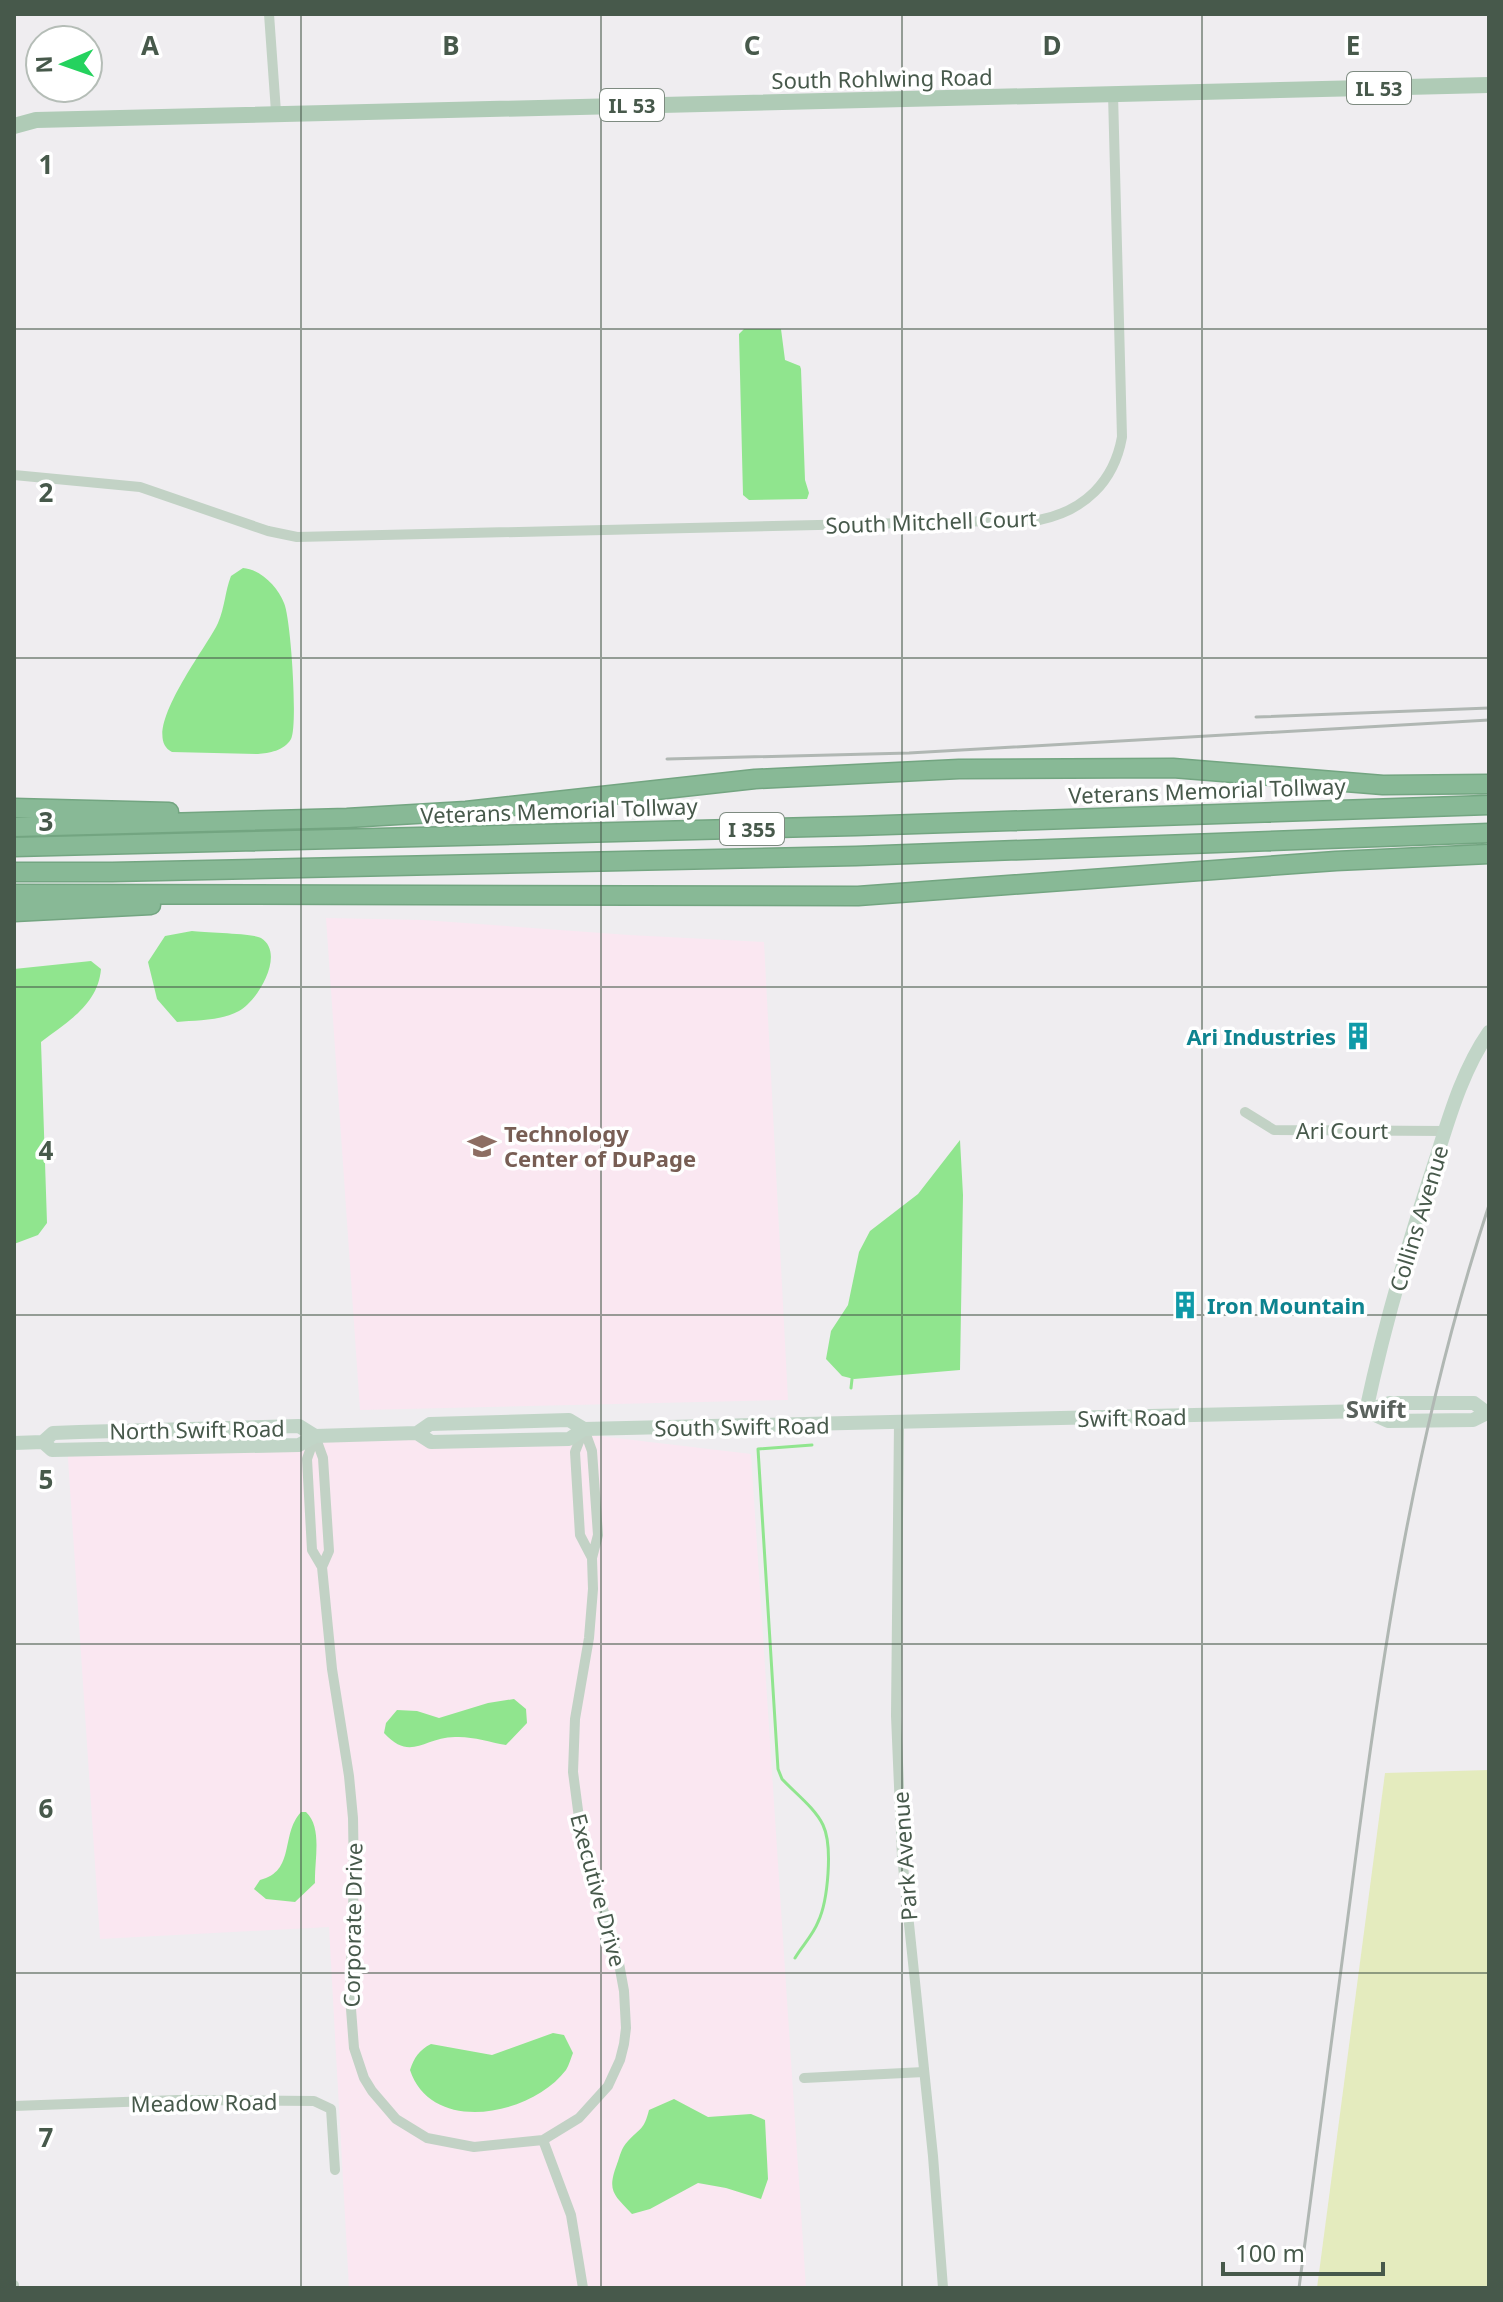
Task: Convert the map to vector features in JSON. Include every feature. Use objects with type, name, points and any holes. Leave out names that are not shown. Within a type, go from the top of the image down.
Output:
[{"type":"highway","points":[[14,827],[347,818],[466,811],[755,779],[959,769],[1173,768],[1383,785],[1489,784]]},
{"type":"highway","name":"Veterans Memorial Tollway","points":[[14,847],[808,827],[1489,805]]},
{"type":"highway","points":[[14,808],[347,818]]},
{"type":"highway","name":"I 355","points":[[14,872],[872,856],[1489,833]]},
{"type":"highway","points":[[14,894],[858,896],[1336,861],[1489,854]]},
{"type":"highway","points":[[14,912],[302,895]]},
{"type":"main road","name":"South Rohlwing Road","points":[[276,112],[1489,85]]},
{"type":"main road","name":"IL 53","points":[[14,126],[36,120],[276,112]]},
{"type":"main road","name":"IL 53","points":[[14,113],[36,120]]},
{"type":"street","points":[[269,14],[276,112]]},
{"type":"street","name":"South Mitchell Court","points":[[14,475],[140,487],[281,535],[354,536],[1051,517],[1074,508],[1097,491],[1116,461],[1122,437],[1113,94]]},
{"type":"street","name":"Collins Avenue","points":[[1366,1411],[1391,1303],[1445,1131],[1462,1083],[1489,1032]]},
{"type":"street","name":"Ari Court","points":[[1245,1112],[1274,1130],[1445,1131]]},
{"type":"street","name":"Swift Road","points":[[899,1422],[1366,1411],[1388,1421],[1473,1420],[1488,1412]]},
{"type":"street","name":"South Swift Road","points":[[315,1436],[417,1433],[431,1442],[569,1439],[584,1429],[899,1422]]},
{"type":"street","name":"Park Avenue","points":[[899,1422],[898,1763],[906,1904],[943,2288]]},
{"type":"street","name":"North Swift Road","points":[[14,1443],[43,1442],[53,1433],[299,1426],[315,1436]]},
{"type":"street","name":"Executive Drive","points":[[584,1429],[575,1452],[579,1521],[580,1535],[592,1558]]},
{"type":"street","name":"Executive Drive","points":[[543,2140],[579,2118],[608,2086],[620,2060],[626,2028],[618,1958],[582,1841],[573,1772],[575,1719],[592,1607],[592,1558],[598,1535],[592,1451],[584,1429]]},
{"type":"street","name":"Corporate Drive","points":[[315,1436],[307,1459],[312,1550],[322,1567],[327,1633],[353,1818],[350,1996],[352,2034],[359,2066],[382,2105],[410,2129],[427,2138],[474,2147],[543,2140]]},
{"type":"street","name":"Corporate Drive","points":[[315,1436],[323,1458],[329,1551],[322,1567]]},
{"type":"street","points":[[804,2078],[924,2072]]},
{"type":"street","name":"Meadow Road","points":[[14,2106],[178,2100],[314,2101],[331,2109],[335,2170]]},
{"type":"street","points":[[543,2140],[571,2215],[583,2288]]},
{"type":"shaded area","points":[[744,329],[781,329],[785,360],[800,366],[807,499],[749,500],[743,495],[739,334]]},
{"type":"shaded area","points":[[243,568],[268,580],[287,613],[293,672],[291,739],[280,749],[262,754],[172,752],[164,743],[163,728],[169,710],[218,623],[231,576]]},
{"type":"shaded area","points":[[326,918],[423,920],[764,942],[788,1400],[360,1410]]},
{"type":"shaded area","points":[[192,931],[256,936],[268,945],[271,954],[266,976],[254,997],[239,1011],[216,1018],[177,1022],[157,999],[148,962],[165,936]]},
{"type":"shaded area","points":[[91,961],[101,969],[99,982],[88,1003],[41,1042],[47,1223],[38,1235],[14,1244],[14,969]]},
{"type":"shaded area","points":[[960,1140],[963,1195],[960,1370],[854,1379],[842,1376],[826,1359],[831,1331],[848,1305],[859,1252],[870,1231],[918,1194]]},
{"type":"shaded area","points":[[591,1435],[751,1454],[806,2288],[349,2288],[329,1927],[100,1939],[67,1444]]},
{"type":"shaded area","points":[[514,1699],[526,1709],[527,1723],[506,1745],[455,1737],[410,1747],[393,1742],[384,1733],[386,1723],[397,1710],[417,1711],[439,1718],[488,1703]]},
{"type":"shaded area","points":[[1489,1770],[1489,2288],[1317,2288],[1385,1773]]},
{"type":"shaded area","points":[[301,1812],[306,1812],[311,1819],[316,1836],[315,1883],[295,1902],[266,1899],[254,1889],[260,1880],[279,1869],[291,1831]]},
{"type":"shaded area","points":[[553,2033],[564,2035],[573,2053],[566,2070],[550,2086],[508,2107],[484,2112],[460,2111],[439,2104],[422,2091],[410,2070],[418,2055],[431,2044],[492,2055]]},
{"type":"shaded area","points":[[674,2099],[708,2117],[751,2114],[765,2120],[768,2179],[761,2199],[698,2183],[650,2209],[632,2214],[620,2202],[612,2180],[622,2149],[643,2125],[649,2110]]},
{"type":"waterway","points":[[851,1388],[852,1379]]},
{"type":"waterway","points":[[795,1958],[821,1913],[828,1874],[828,1846],[823,1825],[782,1779],[778,1769],[758,1449],[812,1445]]},
{"type":"railway","points":[[1256,717],[1489,708]]},
{"type":"railway","points":[[667,759],[909,753],[1489,720]]},
{"type":"railway","points":[[1299,2288],[1363,1799],[1389,1627],[1421,1458],[1463,1290],[1489,1205]]},
{"type":"place","name":"Ari Industries","points":[[1358,1036]]},
{"type":"place","name":"Technology Center of DuPage","points":[[482,1146]]},
{"type":"place","name":"Iron Mountain","points":[[1185,1305]]},
{"type":"district","name":"Swift","points":[[1376,1408]]}]
